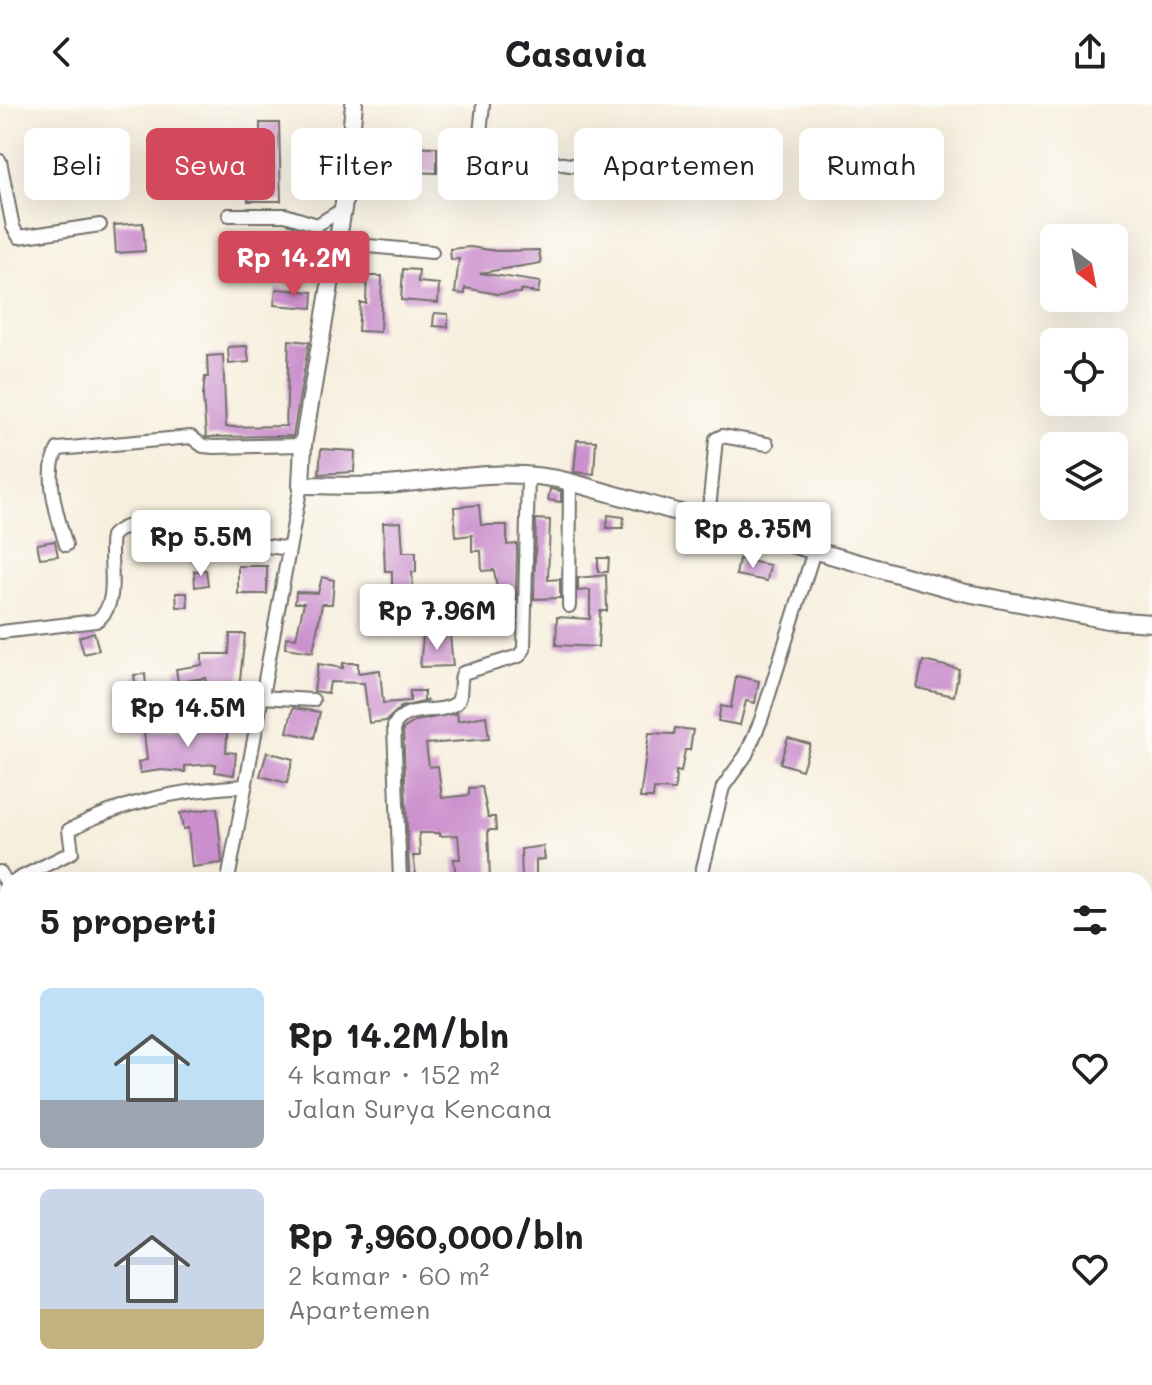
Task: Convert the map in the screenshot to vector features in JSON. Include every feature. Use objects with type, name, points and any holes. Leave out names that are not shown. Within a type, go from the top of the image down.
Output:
[{"type":"street","points":[[229,872],[301,485],[303,445],[343,209],[354,104]]},
{"type":"street","points":[[483,104],[480,134],[486,144],[574,165]]},
{"type":"street","points":[[0,161],[13,227],[19,237],[100,225]]},
{"type":"street","points":[[229,215],[285,215],[317,225],[343,209]]},
{"type":"street","points":[[337,243],[432,252]]},
{"type":"street","points":[[708,520],[716,439],[722,436],[767,444]]},
{"type":"street","points":[[66,545],[52,479],[53,459],[58,449],[191,437],[203,446],[214,447],[303,445]]},
{"type":"street","points":[[301,485],[385,485],[498,473],[528,475],[570,482],[814,551],[1033,607],[1152,623]]},
{"type":"street","points":[[400,872],[394,726],[404,714],[453,705],[459,700],[463,673],[519,656],[524,649],[528,475]]},
{"type":"street","points":[[569,606],[570,482]]},
{"type":"street","points":[[1,632],[96,621],[104,615],[110,603],[112,536],[129,526],[160,526],[201,539],[289,549]]},
{"type":"street","points":[[702,872],[723,787],[753,742],[814,551]]},
{"type":"street","points":[[260,697],[313,700]]},
{"type":"street","points":[[32,872],[72,852],[69,830],[114,808],[198,789],[244,786]]},
{"type":"building","points":[[260,123],[279,123],[281,201],[248,201],[275,200],[275,128],[260,128]]},
{"type":"building","points":[[422,147],[437,147],[437,173],[422,172]]},
{"type":"building","points":[[143,223],[145,251],[116,253],[114,225]]},
{"type":"building","points":[[470,247],[497,251],[539,250],[541,263],[480,273],[540,282],[538,293],[520,290],[520,293],[497,294],[465,288],[465,294],[455,293],[459,259],[451,260],[450,249]]},
{"type":"building","points":[[403,269],[419,270],[418,282],[439,284],[438,303],[401,300]]},
{"type":"building","points":[[367,276],[382,276],[380,332],[358,331],[360,303],[366,303]]},
{"type":"building","points":[[276,289],[313,292],[312,308],[274,305]]},
{"type":"building","points":[[434,313],[448,314],[448,327],[433,326]]},
{"type":"building","points":[[289,340],[309,342],[293,436],[206,437],[203,396],[205,377],[208,377],[207,356],[223,355],[226,427],[286,426]]},
{"type":"building","points":[[247,346],[249,362],[229,364],[228,347]]},
{"type":"building","points":[[577,440],[596,441],[594,474],[574,472]]},
{"type":"building","points":[[321,449],[355,451],[354,472],[319,474]]},
{"type":"building","points":[[550,489],[561,491],[561,502],[548,500]]},
{"type":"building","points":[[479,505],[481,525],[507,525],[507,545],[517,544],[516,600],[499,601],[494,570],[482,571],[481,551],[472,551],[472,535],[456,537],[454,507]]},
{"type":"building","points":[[608,515],[624,517],[623,528],[607,528]]},
{"type":"building","points":[[536,519],[550,520],[548,580],[560,579],[560,598],[534,599]]},
{"type":"building","points":[[401,522],[403,552],[416,552],[416,572],[412,572],[413,588],[392,589],[392,571],[385,571],[383,523]]},
{"type":"building","points":[[55,541],[58,556],[40,558],[37,544]]},
{"type":"building","points":[[148,544],[176,544],[176,558],[148,559]]},
{"type":"building","points":[[598,558],[609,558],[608,572],[598,572]]},
{"type":"building","points":[[739,559],[770,565],[767,581],[736,575]]},
{"type":"building","points":[[238,566],[267,566],[267,594],[238,594]]},
{"type":"building","points":[[206,570],[208,585],[195,587],[194,571]]},
{"type":"building","points":[[606,575],[607,611],[600,611],[598,647],[556,645],[557,617],[590,619],[590,590],[578,591],[578,578]]},
{"type":"building","points":[[322,577],[334,580],[332,604],[322,604],[313,652],[285,648],[286,637],[296,638],[304,603],[295,603],[296,592],[318,593]]},
{"type":"building","points":[[176,593],[187,593],[188,607],[177,607]]},
{"type":"building","points":[[94,632],[99,650],[84,654],[79,637]]},
{"type":"building","points":[[230,634],[245,634],[237,707],[250,709],[248,724],[226,723],[226,716],[140,709],[140,701],[203,701],[206,678],[178,682],[176,669],[202,665],[202,654],[229,654]]},
{"type":"building","points":[[450,635],[453,666],[420,667],[423,636]]},
{"type":"building","points":[[923,661],[959,669],[954,696],[917,688]]},
{"type":"building","points":[[343,663],[358,663],[358,673],[380,670],[383,703],[410,701],[410,691],[424,691],[424,700],[428,701],[401,707],[386,721],[369,723],[364,683],[330,682],[328,693],[314,691],[318,664],[343,668]]},
{"type":"building","points":[[145,674],[146,687],[136,688],[134,675]]},
{"type":"building","points":[[736,676],[759,681],[755,703],[746,701],[740,725],[718,721],[721,706],[731,708]]},
{"type":"building","points":[[293,708],[320,712],[314,738],[287,732]]},
{"type":"building","points":[[457,713],[458,721],[486,716],[489,739],[426,744],[429,767],[438,766],[442,798],[469,795],[469,788],[482,787],[488,817],[495,817],[496,830],[488,830],[490,872],[455,872],[454,859],[460,859],[458,835],[419,833],[420,856],[413,856],[416,872],[409,872],[403,729],[416,721]]},
{"type":"building","points":[[228,723],[226,752],[236,753],[234,775],[215,772],[216,764],[185,766],[185,772],[161,770],[140,773],[138,762],[147,760],[144,732]]},
{"type":"building","points":[[675,728],[693,730],[690,750],[685,750],[681,772],[676,771],[675,790],[654,789],[653,798],[640,798],[649,733],[674,734]]},
{"type":"building","points":[[788,738],[810,744],[802,770],[780,763]]},
{"type":"building","points":[[267,752],[293,759],[287,783],[260,776]]},
{"type":"building","points":[[217,808],[222,863],[192,867],[188,828],[183,829],[180,813]]},
{"type":"building","points":[[543,846],[545,859],[536,860],[536,872],[522,872],[521,849]]}]
